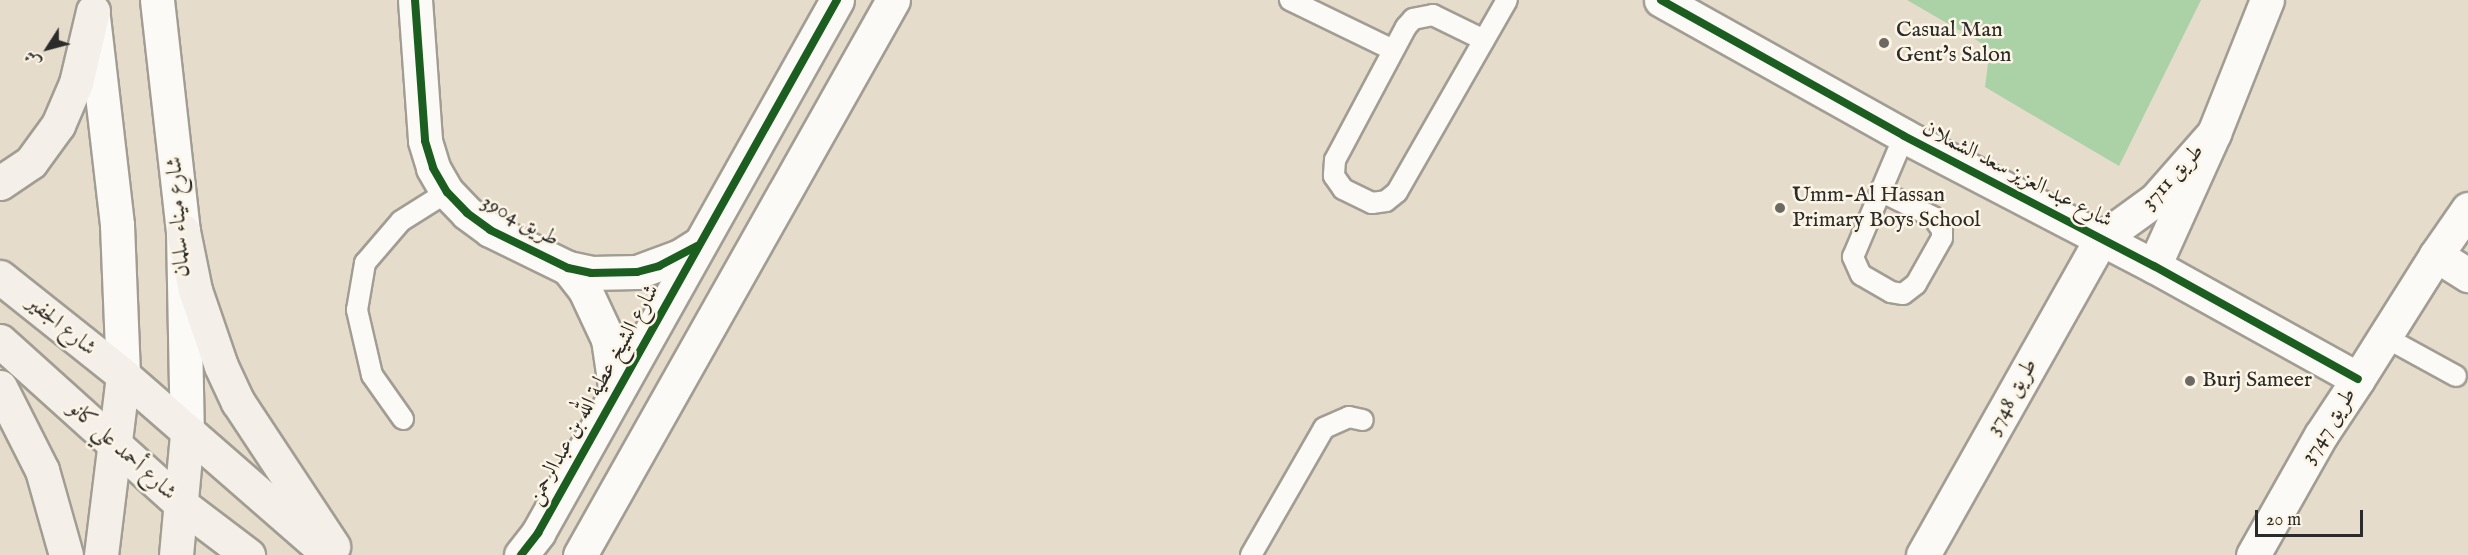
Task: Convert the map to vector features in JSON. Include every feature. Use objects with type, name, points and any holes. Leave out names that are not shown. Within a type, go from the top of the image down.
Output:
[{"type":"main road","points":[[0,183],[31,162],[58,125],[76,83],[92,6]]},
{"type":"main road","points":[[183,231],[204,322],[238,402],[339,555]]},
{"type":"main road","name":"شارع الجفير","points":[[0,277],[123,375]]},
{"type":"main road","name":"شارع أحمد علي كانو","points":[[0,341],[182,505],[248,555]]},
{"type":"main road","points":[[123,375],[187,435],[329,555]]},
{"type":"main road","points":[[101,555],[123,375]]},
{"type":"main road","points":[[0,387],[42,470],[66,555]]},
{"type":"main road","points":[[176,555],[187,435]]},
{"type":"street","name":"شارع ميناء سلمان","points":[[157,0],[183,231],[187,435]]},
{"type":"street","name":"طريق 3904","points":[[415,0],[424,141],[433,168],[447,192],[490,230],[568,268],[614,275],[637,272],[680,256],[699,244]]},
{"type":"street","name":"شارع الشيخ عطية الله بن عبدالرحمن","points":[[521,555],[538,533],[837,0]]},
{"type":"street","points":[[580,555],[893,0]]},
{"type":"street","name":"شارع عبد العزيز سعد الشملان","points":[[1661,0],[1904,136],[2154,266],[2358,379]]},
{"type":"street","name":"طريق 3711","points":[[2154,266],[2214,134],[2267,0]]},
{"type":"street","points":[[92,6],[117,225],[123,375]]},
{"type":"street","name":"طريق 3711","points":[[2101,239],[2156,199],[2214,134]]},
{"type":"street","name":"طريق 3747","points":[[2253,555],[2321,435],[2468,209]]},
{"type":"street","name":"طريق 3748","points":[[1923,555],[2101,239]]},
{"type":"street","points":[[2436,255],[2468,275]]},
{"type":"street","name":"طريق 3904","points":[[568,268],[585,290],[608,339],[616,393]]},
{"type":"lane","points":[[1290,0],[1393,51]]},
{"type":"lane","points":[[1484,40],[1442,18],[1423,16],[1406,27],[1333,168],[1337,184],[1366,202],[1386,201],[1397,192],[1507,0]]},
{"type":"lane","points":[[1882,192],[1934,217],[1942,230],[1942,238],[1916,284],[1903,294],[1891,292],[1861,274],[1854,264],[1854,250],[1882,192],[1904,136]]},
{"type":"lane","points":[[403,419],[372,375],[357,310],[365,263],[401,221],[447,192]]},
{"type":"lane","points":[[2385,337],[2456,376]]},
{"type":"lane","points":[[1251,555],[1324,428],[1349,417],[1364,420]]},
{"type":"green space","points":[[1907,0],[2201,0],[2119,166],[1985,87],[1990,48]]},
{"type":"cycle path","points":[[415,0],[425,141],[433,168],[447,192],[467,213],[490,230],[568,268],[591,273],[637,272],[659,266],[697,246]]},
{"type":"cycle path","points":[[521,555],[538,533],[837,0]]},
{"type":"cycle path","points":[[1661,0],[1904,136],[2154,266],[2358,379]]},
{"type":"place","name":"Casual Man Gent's Salon","points":[[1884,43]]},
{"type":"place","name":"Umm-Al Hassan Primary Boys School","points":[[1780,208]]},
{"type":"place","name":"Burj Sameer","points":[[2190,381]]}]
